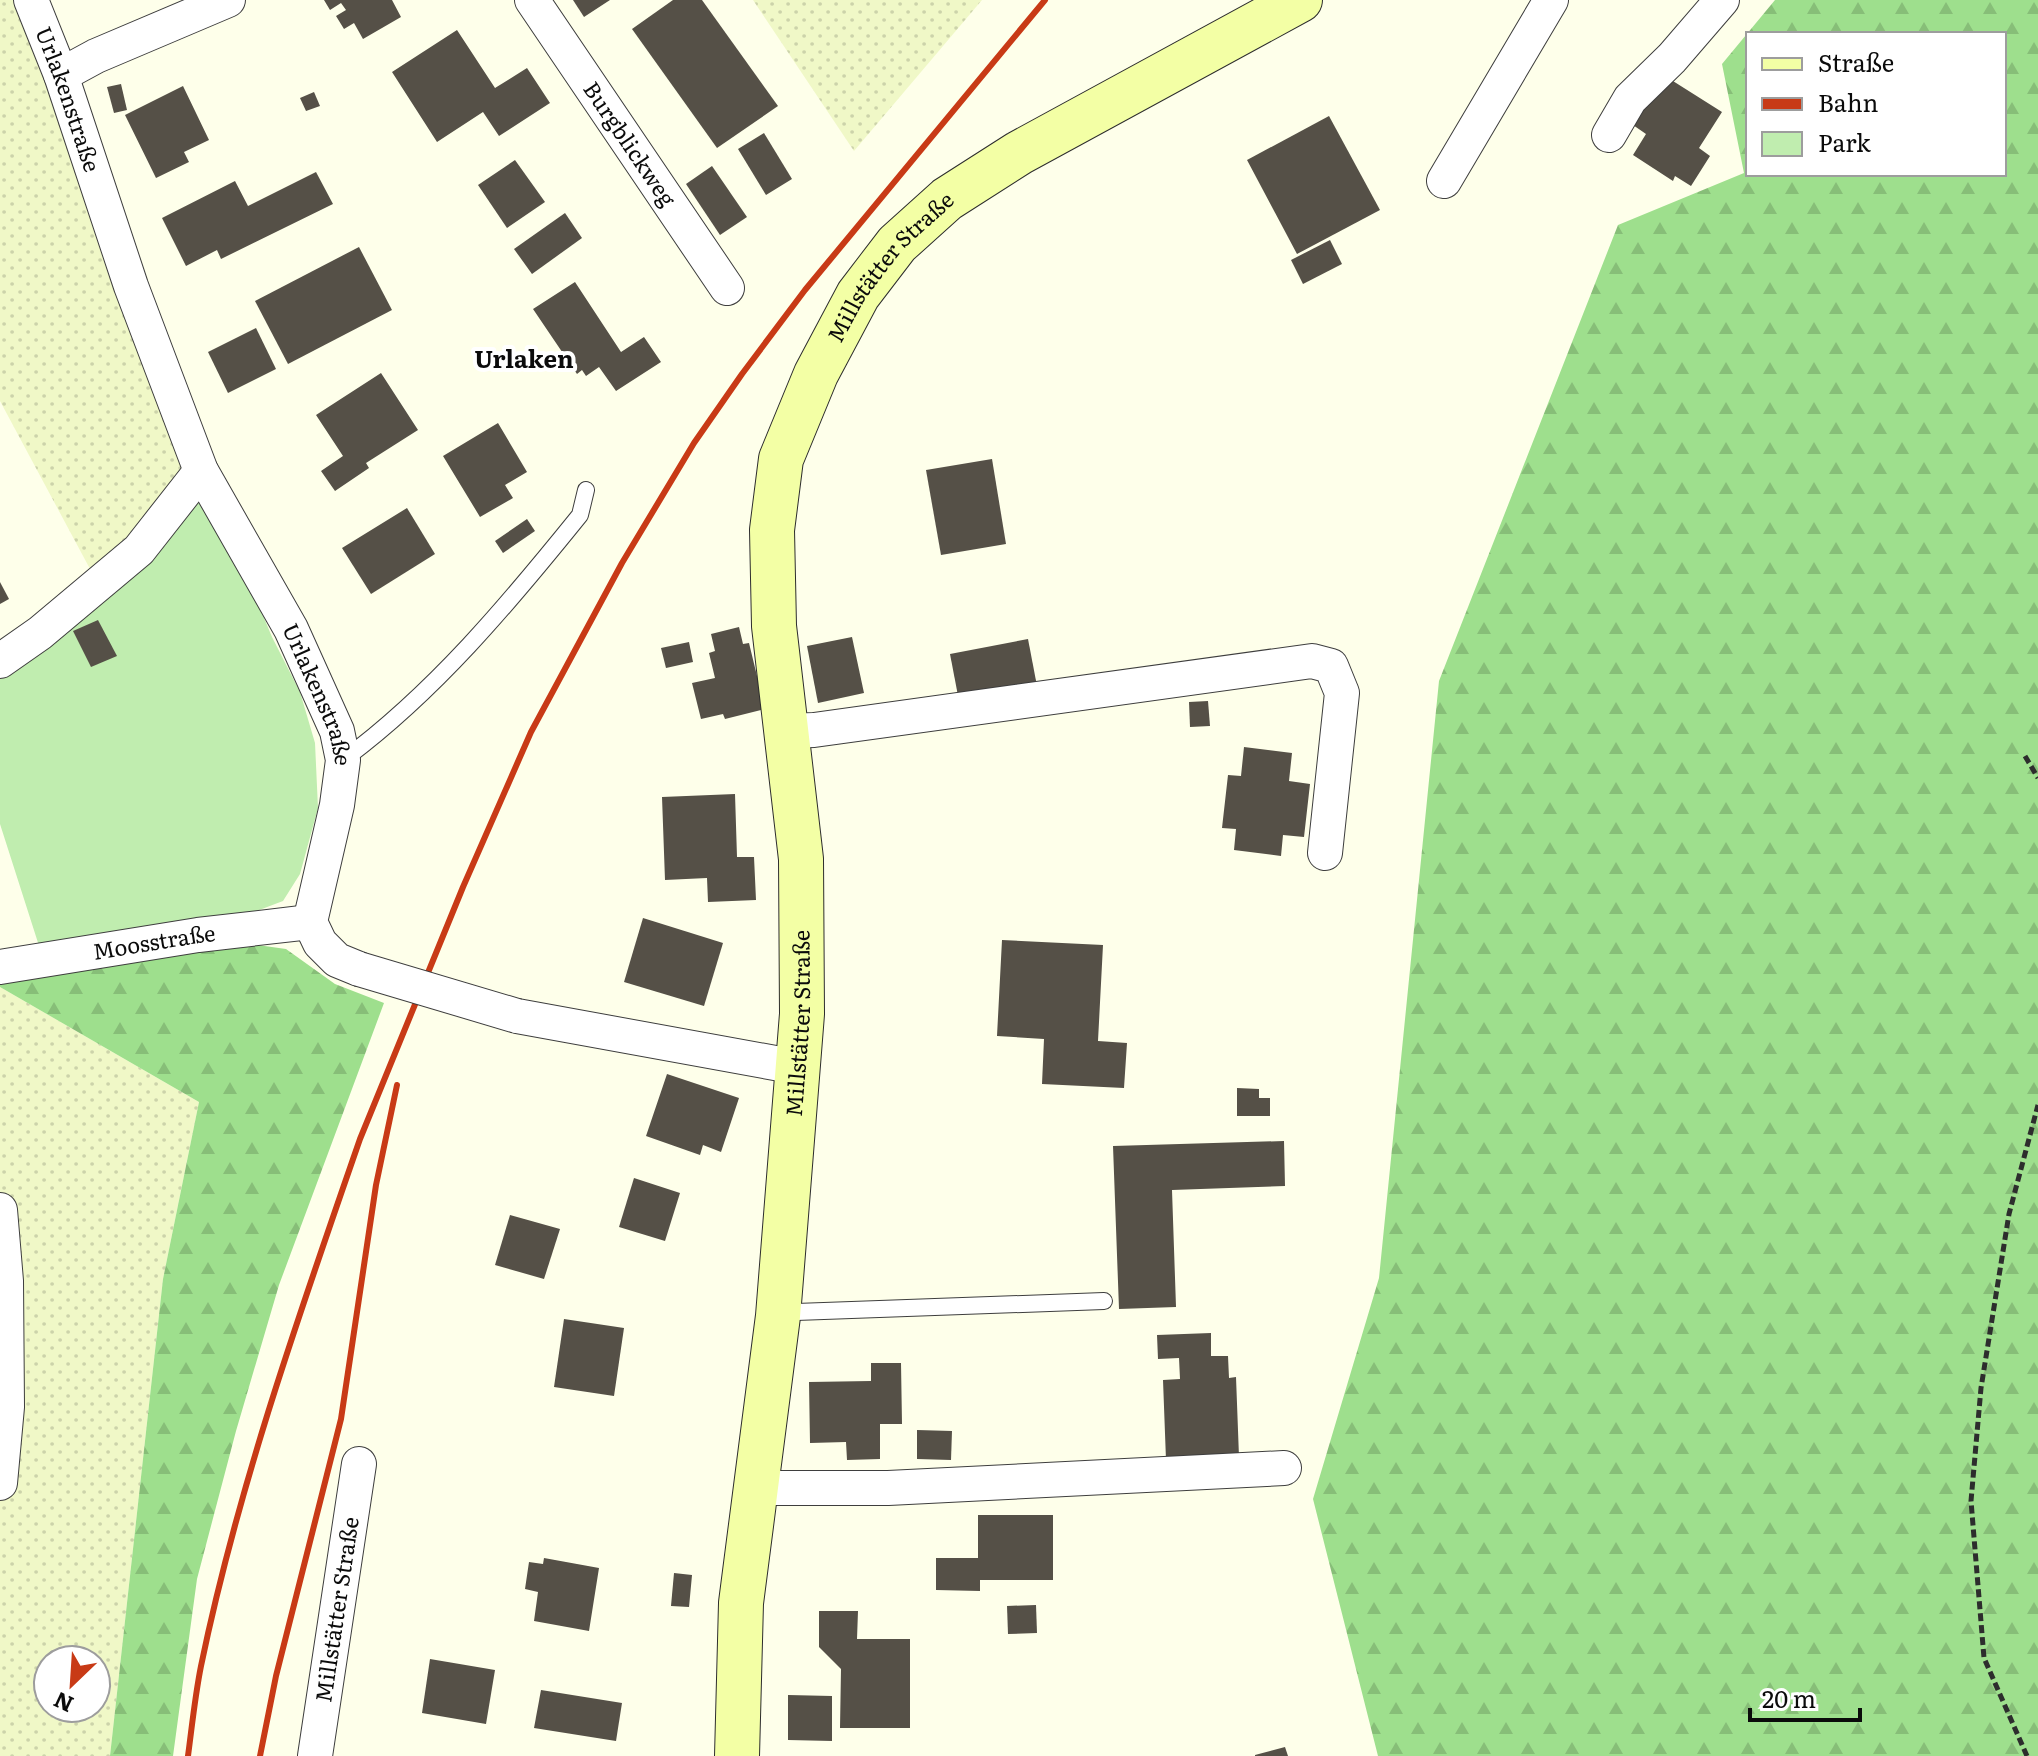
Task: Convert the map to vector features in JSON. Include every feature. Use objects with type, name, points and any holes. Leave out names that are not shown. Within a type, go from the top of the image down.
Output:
[{"type":"street","name":"Urlakenstraße","points":[[31,0],[61,75],[131,286],[201,471],[291,629],[337,731],[343,760],[337,805],[310,922]]},
{"type":"street","points":[[61,75],[96,56],[228,0]]},
{"type":"street","name":"Burgblickweg","points":[[532,0],[727,288]]},
{"type":"street","name":"Millstätter Straße","points":[[737,1756],[741,1603],[778,1316],[802,1014],[801,859],[774,626],[772,530],[781,459],[816,374],[858,295],[897,244],[947,199],[1019,153],[1300,0]]},
{"type":"street","points":[[1444,181],[1551,0]]},
{"type":"street","points":[[1609,135],[1630,99],[1672,58],[1722,0]]},
{"type":"street","points":[[0,661],[40,633],[139,550],[201,471]]},
{"type":"street","points":[[787,731],[814,730],[1312,661],[1331,666],[1342,693],[1325,853]]},
{"type":"street","points":[[310,922],[320,943],[337,960],[359,969],[517,1016],[797,1067]]},
{"type":"street","name":"Moosstraße","points":[[0,967],[198,935],[310,922]]},
{"type":"street","points":[[0,1210],[6,1281],[7,1407],[0,1483]]},
{"type":"street","name":"Millstätter Straße","points":[[315,1756],[359,1464]]},
{"type":"street","points":[[754,1488],[888,1488],[1284,1468]]},
{"type":"lane","points":[[343,760],[380,733],[468,645],[580,515],[586,490]]},
{"type":"lane","points":[[778,1316],[796,1312],[1104,1301]]},
{"type":"path","points":[[2025,756],[2038,778]]},
{"type":"path","points":[[2027,1756],[1984,1658],[1971,1501],[1981,1388],[2009,1214],[2038,1105]]},
{"type":"green space","points":[[0,0],[13,0],[44,78],[109,276],[201,471],[97,582],[0,401]]},
{"type":"green space","points":[[753,0],[982,0],[854,151]]},
{"type":"green space","points":[[1775,0],[2038,0],[2038,1756],[1378,1756],[1313,1499],[1379,1278],[1439,681],[1618,225],[1744,173],[1722,64],[1746,35],[1746,176],[2006,176],[2006,32],[1748,32]]},
{"type":"green space","points":[[207,482],[272,637],[300,692],[315,743],[318,808],[300,874],[283,901],[230,921],[40,949],[0,824],[0,671]]},
{"type":"green space","points":[[230,941],[286,949],[335,984],[384,1003],[279,1285],[236,1431],[197,1579],[173,1756],[110,1756],[163,1279],[199,1102],[0,987],[0,976]]},
{"type":"green space","points":[[0,987],[199,1102],[163,1279],[110,1756],[0,1756]]},
{"type":"building","points":[[324,0],[392,0],[401,17],[363,39],[354,23],[344,29],[336,16],[346,10],[341,3],[330,10]]},
{"type":"building","points":[[573,0],[610,0],[584,17]]},
{"type":"building","points":[[673,0],[702,0],[778,106],[717,148],[632,29]]},
{"type":"building","points":[[457,30],[495,88],[527,68],[550,103],[499,136],[483,112],[437,142],[392,72]]},
{"type":"building","points":[[1665,76],[1722,112],[1699,148],[1710,156],[1691,186],[1675,176],[1673,181],[1633,155],[1646,134],[1633,125]]},
{"type":"building","points":[[121,84],[127,110],[114,113],[107,87]]},
{"type":"building","points":[[183,86],[209,140],[184,152],[189,162],[156,178],[125,115]]},
{"type":"building","points":[[314,92],[320,106],[306,111],[300,98]]},
{"type":"building","points":[[1329,116],[1380,210],[1297,254],[1247,160]]},
{"type":"building","points":[[764,133],[792,179],[766,195],[738,149]]},
{"type":"building","points":[[515,160],[545,202],[507,228],[478,185]]},
{"type":"building","points":[[712,166],[747,217],[720,235],[686,184]]},
{"type":"building","points":[[316,172],[333,204],[221,259],[217,250],[186,266],[162,218],[235,181],[248,206]]},
{"type":"building","points":[[565,213],[582,238],[532,274],[514,249]]},
{"type":"building","points":[[1330,240],[1342,264],[1303,284],[1291,260]]},
{"type":"building","points":[[359,247],[392,310],[288,364],[255,301]]},
{"type":"building","points":[[575,282],[621,352],[644,337],[661,362],[616,391],[599,367],[586,376],[582,370],[577,374],[533,309]]},
{"type":"building","points":[[256,328],[276,369],[228,393],[208,352]]},
{"type":"building","points":[[381,373],[418,430],[366,463],[369,468],[335,491],[321,471],[343,456],[316,415]]},
{"type":"building","points":[[498,423],[527,472],[505,485],[513,498],[480,517],[443,456]]},
{"type":"building","points":[[992,459],[1006,544],[941,555],[926,470]]},
{"type":"building","points":[[407,508],[435,554],[371,594],[342,548]]},
{"type":"building","points":[[527,519],[535,531],[503,553],[495,541]]},
{"type":"building","points":[[0,582],[9,599],[0,604]]},
{"type":"building","points":[[98,620],[117,656],[91,667],[73,631]]},
{"type":"building","points":[[739,627],[743,644],[749,643],[765,709],[725,719],[723,714],[701,719],[692,683],[715,678],[709,653],[715,651],[711,634]]},
{"type":"building","points":[[852,637],[864,693],[818,703],[807,646]]},
{"type":"building","points":[[1028,639],[1037,686],[959,701],[950,654]]},
{"type":"building","points":[[689,642],[693,662],[666,668],[661,648]]},
{"type":"building","points":[[1208,701],[1210,726],[1190,727],[1189,702]]},
{"type":"building","points":[[1244,747],[1292,753],[1289,781],[1310,784],[1304,837],[1283,835],[1281,856],[1234,850],[1236,829],[1222,828],[1228,775],[1241,776]]},
{"type":"building","points":[[735,794],[737,857],[754,857],[756,900],[708,902],[707,878],[665,880],[662,797]]},
{"type":"building","points":[[643,918],[723,943],[704,1006],[624,982]]},
{"type":"building","points":[[1002,940],[1103,945],[1098,1041],[1127,1043],[1124,1088],[1042,1084],[1044,1039],[997,1036]]},
{"type":"building","points":[[667,1074],[739,1098],[721,1152],[703,1145],[700,1155],[646,1136]]},
{"type":"building","points":[[1237,1088],[1259,1089],[1259,1098],[1270,1098],[1270,1116],[1237,1116]]},
{"type":"building","points":[[1284,1141],[1285,1186],[1172,1190],[1176,1307],[1119,1309],[1113,1146]]},
{"type":"building","points":[[634,1178],[680,1193],[665,1241],[619,1227]]},
{"type":"building","points":[[510,1215],[560,1229],[544,1279],[495,1265]]},
{"type":"building","points":[[564,1319],[624,1328],[614,1396],[554,1387]]},
{"type":"building","points":[[1211,1333],[1211,1356],[1228,1356],[1229,1378],[1236,1377],[1239,1457],[1166,1460],[1163,1380],[1180,1379],[1179,1358],[1158,1359],[1157,1335]]},
{"type":"building","points":[[871,1363],[901,1363],[902,1424],[880,1424],[880,1459],[847,1460],[846,1442],[810,1443],[809,1382],[871,1381]]},
{"type":"building","points":[[917,1430],[952,1431],[951,1460],[917,1459]]},
{"type":"building","points":[[978,1515],[1053,1515],[1053,1580],[980,1580],[980,1591],[936,1590],[936,1558],[978,1558]]},
{"type":"building","points":[[544,1558],[599,1568],[589,1631],[534,1621],[538,1592],[525,1589],[529,1562],[543,1564]]},
{"type":"building","points":[[674,1573],[692,1575],[689,1607],[671,1606]]},
{"type":"building","points":[[1036,1605],[1037,1633],[1008,1634],[1007,1606]]},
{"type":"building","points":[[819,1611],[858,1611],[857,1639],[910,1639],[910,1728],[840,1728],[841,1669],[819,1647]]},
{"type":"building","points":[[430,1659],[495,1670],[486,1724],[422,1713]]},
{"type":"building","points":[[541,1690],[622,1703],[616,1741],[534,1728]]},
{"type":"building","points":[[788,1695],[832,1696],[832,1741],[788,1740]]},
{"type":"building","points":[[1285,1747],[1288,1756],[1255,1756],[1255,1755]]},
{"type":"railway","points":[[188,1756],[199,1677],[216,1599],[252,1466],[293,1335],[360,1139],[463,887],[531,732],[622,563],[694,443],[742,374],[805,290],[1045,0]]},
{"type":"railway","points":[[260,1756],[276,1676],[341,1419],[376,1185],[397,1085]]},
{"type":"district","name":"Urlaken","points":[[524,360]]}]
